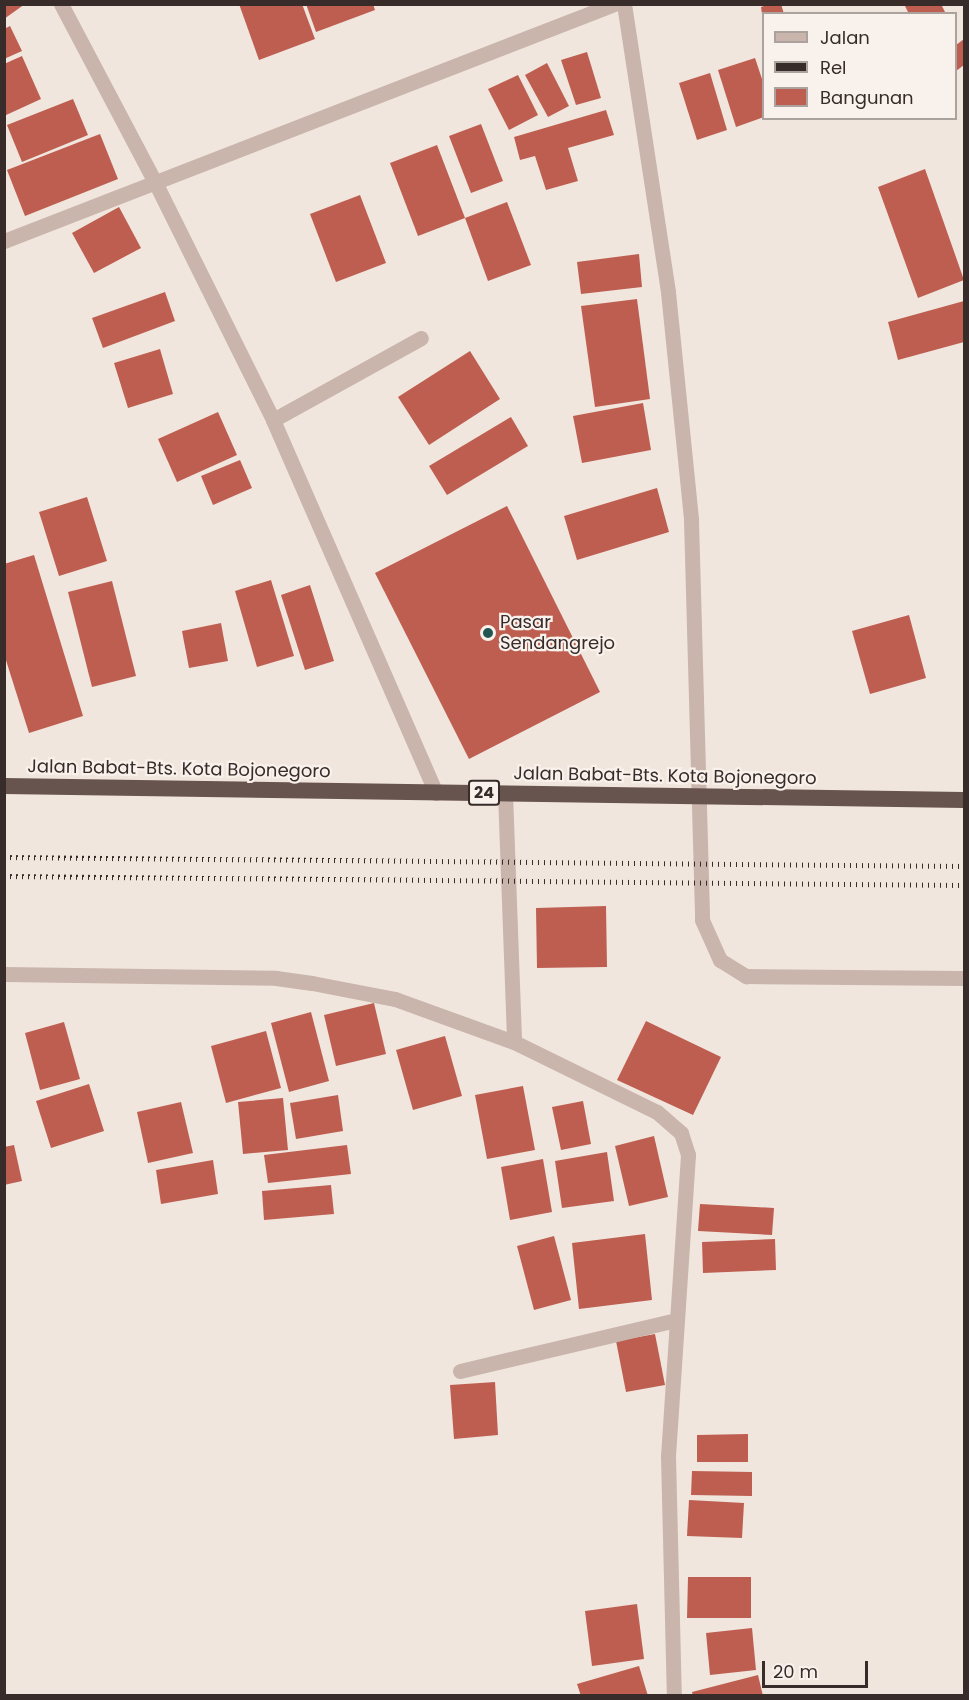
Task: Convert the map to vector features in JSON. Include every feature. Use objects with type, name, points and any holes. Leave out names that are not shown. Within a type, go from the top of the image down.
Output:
[{"type":"highway","name":"Jalan Babat-Bts. Kota Bojonegoro","points":[[4,786],[964,800]]},
{"type":"street","points":[[61,4],[155,182],[273,420],[436,793]]},
{"type":"street","points":[[4,241],[614,4]]},
{"type":"street","points":[[624,4],[668,292],[682,421],[691,520],[700,911],[714,953],[727,966],[746,976],[764,978],[964,978]]},
{"type":"street","points":[[273,420],[421,338]]},
{"type":"street","points":[[505,793],[514,1042]]},
{"type":"street","points":[[4,974],[276,978],[395,999],[514,1042],[657,1112],[681,1133],[688,1165],[668,1456],[674,1695]]},
{"type":"street","points":[[460,1371],[676,1320]]},
{"type":"building","points":[[4,4],[25,4],[4,19]]},
{"type":"building","points":[[239,4],[302,4],[315,39],[259,60]]},
{"type":"building","points":[[306,4],[373,4],[375,10],[316,32]]},
{"type":"building","points":[[781,4],[783,12],[762,12],[762,14],[761,7]]},
{"type":"building","points":[[904,4],[941,4],[945,12],[908,12]]},
{"type":"building","points":[[10,26],[22,51],[4,59],[4,29]]},
{"type":"building","points":[[964,39],[964,65],[957,70],[957,44]]},
{"type":"building","points":[[587,52],[601,98],[576,105],[561,60]]},
{"type":"building","points":[[22,56],[41,99],[4,116],[4,64]]},
{"type":"building","points":[[755,58],[762,79],[762,118],[736,127],[718,70]]},
{"type":"building","points":[[547,63],[569,106],[548,117],[525,75]]},
{"type":"building","points":[[710,73],[727,130],[697,140],[679,83]]},
{"type":"building","points":[[518,75],[538,115],[509,130],[488,89]]},
{"type":"building","points":[[73,99],[88,135],[22,162],[7,125]]},
{"type":"building","points":[[606,110],[614,135],[568,148],[578,181],[546,190],[535,156],[520,160],[514,137]]},
{"type":"building","points":[[481,124],[503,181],[471,193],[449,136]]},
{"type":"building","points":[[100,134],[118,179],[25,216],[7,170]]},
{"type":"building","points":[[437,145],[465,218],[418,236],[390,163]]},
{"type":"building","points":[[925,169],[964,280],[918,298],[878,187]]},
{"type":"building","points":[[360,195],[386,263],[336,282],[310,214]]},
{"type":"building","points":[[507,202],[531,265],[488,281],[465,218]]},
{"type":"building","points":[[119,207],[141,248],[94,273],[72,233]]},
{"type":"building","points":[[639,254],[642,287],[581,294],[577,262]]},
{"type":"building","points":[[165,292],[175,321],[103,348],[92,318]]},
{"type":"building","points":[[637,299],[650,399],[595,407],[581,306]]},
{"type":"building","points":[[964,301],[964,342],[898,360],[888,322]]},
{"type":"building","points":[[160,349],[173,394],[128,408],[114,363]]},
{"type":"building","points":[[470,351],[500,399],[429,445],[398,397]]},
{"type":"building","points":[[643,403],[651,450],[582,463],[573,416]]},
{"type":"building","points":[[218,412],[237,455],[177,482],[158,439]]},
{"type":"building","points":[[511,417],[528,446],[447,495],[429,466]]},
{"type":"building","points":[[240,460],[252,488],[213,505],[201,476]]},
{"type":"building","points":[[657,488],[669,532],[577,560],[564,516]]},
{"type":"building","points":[[87,497],[107,561],[59,576],[39,512]]},
{"type":"building","name":"Pasar Sendangrejo","points":[[507,506],[600,692],[469,759],[375,573]]},
{"type":"building","points":[[34,555],[83,716],[29,733],[4,654],[4,564]]},
{"type":"building","points":[[271,580],[294,656],[257,667],[235,591]]},
{"type":"building","points":[[112,581],[136,676],[92,687],[68,592]]},
{"type":"building","points":[[310,585],[334,661],[305,670],[281,595]]},
{"type":"building","points":[[909,615],[926,678],[870,694],[852,631]]},
{"type":"building","points":[[221,623],[228,661],[189,668],[182,631]]},
{"type":"building","points":[[606,906],[607,967],[537,968],[536,908]]},
{"type":"building","points":[[374,1003],[386,1054],[336,1066],[324,1015]]},
{"type":"building","points":[[311,1012],[329,1081],[289,1092],[271,1023]]},
{"type":"building","points":[[646,1021],[721,1057],[693,1115],[617,1080]]},
{"type":"building","points":[[64,1022],[80,1079],[40,1090],[25,1033]]},
{"type":"building","points":[[266,1031],[281,1088],[226,1103],[211,1046]]},
{"type":"building","points":[[445,1036],[462,1096],[413,1110],[396,1050]]},
{"type":"building","points":[[89,1084],[104,1131],[51,1148],[36,1101]]},
{"type":"building","points":[[523,1086],[535,1150],[487,1159],[475,1095]]},
{"type":"building","points":[[338,1095],[343,1131],[296,1139],[290,1103]]},
{"type":"building","points":[[283,1098],[288,1150],[243,1154],[238,1102]]},
{"type":"building","points":[[583,1101],[591,1144],[561,1150],[552,1107]]},
{"type":"building","points":[[181,1102],[193,1153],[148,1163],[137,1112]]},
{"type":"building","points":[[654,1136],[668,1197],[629,1206],[615,1146]]},
{"type":"building","points":[[14,1145],[22,1181],[4,1185],[4,1147]]},
{"type":"building","points":[[347,1145],[351,1174],[268,1183],[264,1155]]},
{"type":"building","points":[[607,1152],[614,1201],[562,1208],[555,1161]]},
{"type":"building","points":[[543,1159],[552,1212],[510,1220],[501,1167]]},
{"type":"building","points":[[213,1160],[218,1194],[161,1204],[156,1170]]},
{"type":"building","points":[[331,1185],[334,1214],[264,1220],[262,1191]]},
{"type":"building","points":[[700,1204],[774,1208],[772,1235],[698,1231]]},
{"type":"building","points":[[645,1234],[652,1300],[579,1309],[572,1243]]},
{"type":"building","points":[[554,1236],[571,1300],[534,1310],[517,1246]]},
{"type":"building","points":[[775,1239],[776,1270],[703,1273],[702,1242]]},
{"type":"building","points":[[655,1334],[665,1385],[626,1392],[616,1341]]},
{"type":"building","points":[[495,1382],[498,1435],[454,1439],[450,1385]]},
{"type":"building","points":[[748,1434],[748,1462],[697,1462],[697,1435]]},
{"type":"building","points":[[692,1471],[752,1472],[752,1496],[691,1495]]},
{"type":"building","points":[[689,1500],[744,1503],[742,1538],[687,1536]]},
{"type":"building","points":[[688,1577],[751,1577],[751,1618],[687,1618]]},
{"type":"building","points":[[637,1604],[644,1659],[592,1666],[585,1611]]},
{"type":"building","points":[[752,1628],[756,1670],[710,1675],[706,1633]]},
{"type":"building","points":[[639,1666],[648,1696],[581,1696],[577,1684]]},
{"type":"building","points":[[758,1675],[763,1696],[693,1696],[692,1692]]},
{"type":"railway","points":[[4,857],[964,866]]},
{"type":"railway","points":[[4,876],[964,885]]},
{"type":"place","name":"Pasar Sendangrejo","points":[[488,633]]}]
